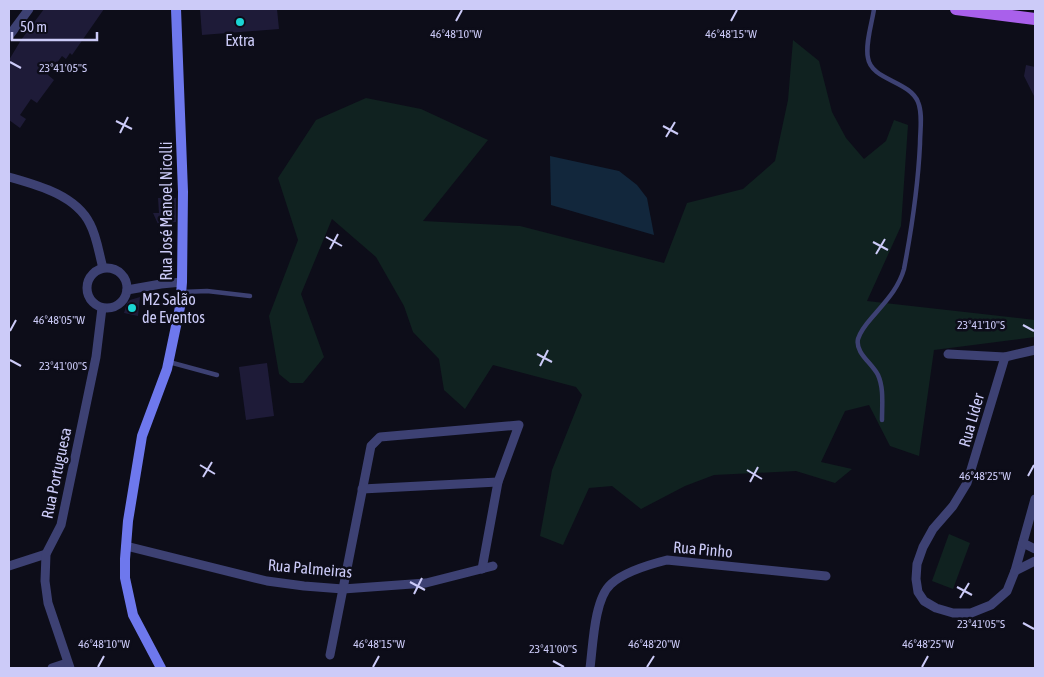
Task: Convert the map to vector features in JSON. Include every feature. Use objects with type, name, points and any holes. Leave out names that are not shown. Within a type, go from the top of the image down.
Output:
[{"type":"main road","name":"Rua José Manoel Nicolli","points":[[161,668],[133,615],[125,578],[126,546],[142,436],[169,362],[176,334],[182,287],[183,192],[176,9]]},
{"type":"main road","points":[[956,9],[1035,19]]},
{"type":"street","points":[[9,36],[29,9]]},
{"type":"street","points":[[9,178],[57,194],[80,209],[90,222],[103,268]]},
{"type":"street","points":[[103,268],[109,268],[124,278],[127,290],[122,301],[116,306],[102,308],[96,306],[88,297],[86,285],[92,274],[103,268]]},
{"type":"street","points":[[127,290],[162,284],[182,287]]},
{"type":"street","name":"Rua Portuguesa","points":[[69,665],[48,603],[45,581],[46,554],[61,525],[96,358],[102,308]]},
{"type":"street","points":[[948,354],[1005,356],[1035,350]]},
{"type":"street","name":"Rua Líder","points":[[1005,356],[967,483],[953,506],[933,529],[917,564],[916,579],[918,592],[924,601],[944,611],[953,613],[971,612],[991,604],[1007,592],[1015,571],[1035,499]]},
{"type":"street","points":[[330,655],[371,446],[380,437],[519,425],[498,482],[482,569]]},
{"type":"street","points":[[362,489],[498,482]]},
{"type":"street","points":[[1023,543],[1035,550]]},
{"type":"street","name":"Rua Palmeiras","points":[[126,546],[267,581],[343,589],[426,583],[493,566]]},
{"type":"street","points":[[9,566],[46,554]]},
{"type":"street","name":"Rua Pinho","points":[[590,668],[598,609],[603,595],[611,584],[644,565],[667,560],[826,576]]},
{"type":"street","points":[[1015,571],[1035,561]]},
{"type":"street","points":[[52,668],[69,665]]},
{"type":"lane","points":[[874,9],[867,53],[868,61],[872,68],[913,93],[918,102],[921,118],[917,189],[904,269],[893,293],[862,330],[858,341],[859,350],[877,373],[882,384],[882,420]]},
{"type":"lane","points":[[182,287],[250,296]]},
{"type":"lane","points":[[169,362],[217,375]]},
{"type":"green space","points":[[793,40],[819,61],[832,112],[846,138],[864,159],[886,141],[894,120],[908,125],[901,226],[867,301],[1035,320],[1035,337],[934,350],[919,456],[890,446],[869,405],[845,411],[821,462],[852,469],[835,483],[796,471],[714,475],[685,486],[641,509],[612,486],[589,488],[563,545],[540,536],[552,470],[582,395],[576,387],[493,365],[465,409],[444,390],[439,359],[413,332],[404,306],[376,257],[332,219],[301,294],[324,357],[303,383],[290,383],[279,374],[269,316],[298,240],[278,178],[316,120],[366,98],[421,109],[488,140],[423,221],[520,226],[664,263],[687,203],[743,189],[775,161],[788,100]]},
{"type":"green space","points":[[949,534],[970,543],[953,589],[932,581]]},
{"type":"water","points":[[550,156],[619,171],[637,185],[647,198],[654,235],[551,205]]},
{"type":"building","points":[[44,9],[104,9],[72,55],[70,53],[66,59],[62,56],[48,75],[54,80],[37,103],[31,99],[20,115],[26,119],[20,128],[9,120],[9,60]]},
{"type":"building","name":"Extra","points":[[200,9],[277,9],[279,29],[202,35]]},
{"type":"building","points":[[1026,65],[1035,67],[1035,98],[1024,76]]},
{"type":"building","points":[[158,198],[176,198],[176,222],[158,224],[153,213],[159,213]]},
{"type":"building","name":"M2 Salão de Eventos","points":[[140,297],[138,316],[124,313],[130,300]]},
{"type":"building","points":[[267,363],[274,416],[246,420],[239,367]]},
{"type":"place","name":"Extra","points":[[240,22]]},
{"type":"place","name":"M2 Salão de Eventos","points":[[132,308]]}]
